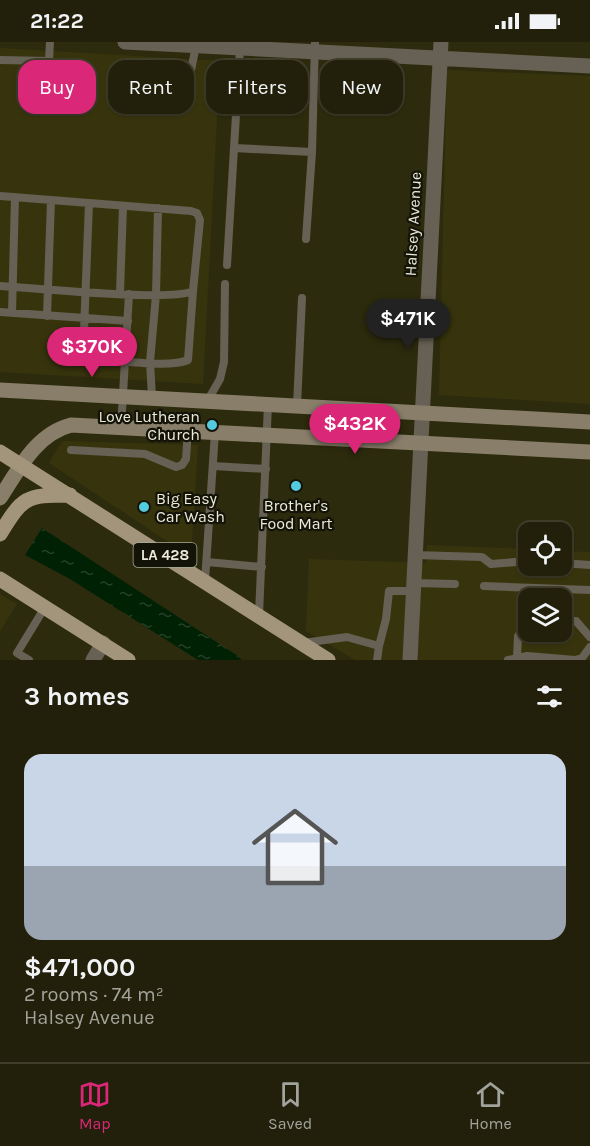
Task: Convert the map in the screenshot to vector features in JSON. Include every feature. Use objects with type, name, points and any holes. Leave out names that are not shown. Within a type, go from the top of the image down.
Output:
[{"type":"main road","name":"LA 428","points":[[0,452],[328,660]]},
{"type":"main road","points":[[0,534],[16,508],[26,499],[40,495],[70,495]]},
{"type":"main road","points":[[1,583],[45,607],[128,660]]},
{"type":"street","points":[[125,42],[196,46],[315,47],[440,58],[590,66]]},
{"type":"street","name":"Halsey Avenue","points":[[410,660],[441,42]]},
{"type":"street","points":[[0,390],[421,411],[590,422]]},
{"type":"street","points":[[0,498],[21,465],[47,435],[59,428],[88,425],[590,452]]},
{"type":"street","points":[[93,660],[103,643]]},
{"type":"lane","points":[[49,60],[50,42]]},
{"type":"lane","points":[[193,60],[196,46]]},
{"type":"lane","points":[[226,265],[234,148],[245,46]]},
{"type":"lane","points":[[306,239],[312,152],[315,47]]},
{"type":"lane","points":[[0,60],[18,60]]},
{"type":"lane","points":[[234,148],[312,152]]},
{"type":"lane","points":[[0,196],[158,208],[197,213],[200,220],[188,360],[181,363],[127,362],[83,357],[89,203]]},
{"type":"lane","points":[[12,313],[15,197]]},
{"type":"lane","points":[[47,316],[51,200]]},
{"type":"lane","points":[[121,427],[128,321],[123,206]]},
{"type":"lane","points":[[153,398],[150,362],[156,295],[158,208]]},
{"type":"lane","points":[[208,400],[220,379],[224,362],[225,284]]},
{"type":"lane","points":[[0,286],[156,295],[187,294],[193,291]]},
{"type":"lane","points":[[297,405],[302,298]]},
{"type":"lane","points":[[0,312],[128,321]]},
{"type":"lane","points":[[259,615],[268,404]]},
{"type":"lane","points":[[71,450],[146,454],[176,467],[182,465],[186,459],[188,430]]},
{"type":"lane","points":[[205,581],[215,432]]},
{"type":"lane","points":[[213,466],[266,469]]},
{"type":"lane","points":[[414,555],[482,557],[491,564],[518,562]]},
{"type":"lane","points":[[207,562],[262,567]]},
{"type":"lane","points":[[572,564],[590,565]]},
{"type":"lane","points":[[377,660],[386,620],[389,591],[455,584]]},
{"type":"lane","points":[[484,586],[590,590]]},
{"type":"lane","points":[[29,660],[17,652],[45,607]]},
{"type":"lane","points":[[572,621],[576,621],[590,637]]},
{"type":"lane","points":[[517,657],[518,636]]},
{"type":"lane","points":[[302,643],[347,637],[379,646]]},
{"type":"lane","points":[[508,660],[517,657],[575,660],[582,658],[590,647]]},
{"type":"shaded area","points":[[0,48],[206,60],[206,114],[217,114],[203,384],[0,372]]},
{"type":"shaded area","points":[[447,70],[590,76],[590,404],[439,395]]},
{"type":"shaded area","points":[[62,441],[198,445],[191,557],[49,463]]},
{"type":"shaded area","points":[[427,545],[518,549],[518,576],[572,576],[572,551],[590,552],[590,660],[355,660],[306,631],[309,559],[426,563]]},
{"type":"shaded area","points":[[0,594],[17,604],[0,631]]},
{"type":"water","points":[[42,528],[242,660],[198,660],[70,579],[25,555]]},
{"type":"place","name":"Love Lutheran Church","points":[[212,425]]},
{"type":"place","name":"Brother's Food Mart","points":[[296,486]]},
{"type":"place","name":"Big Easy Car Wash","points":[[144,507]]}]
